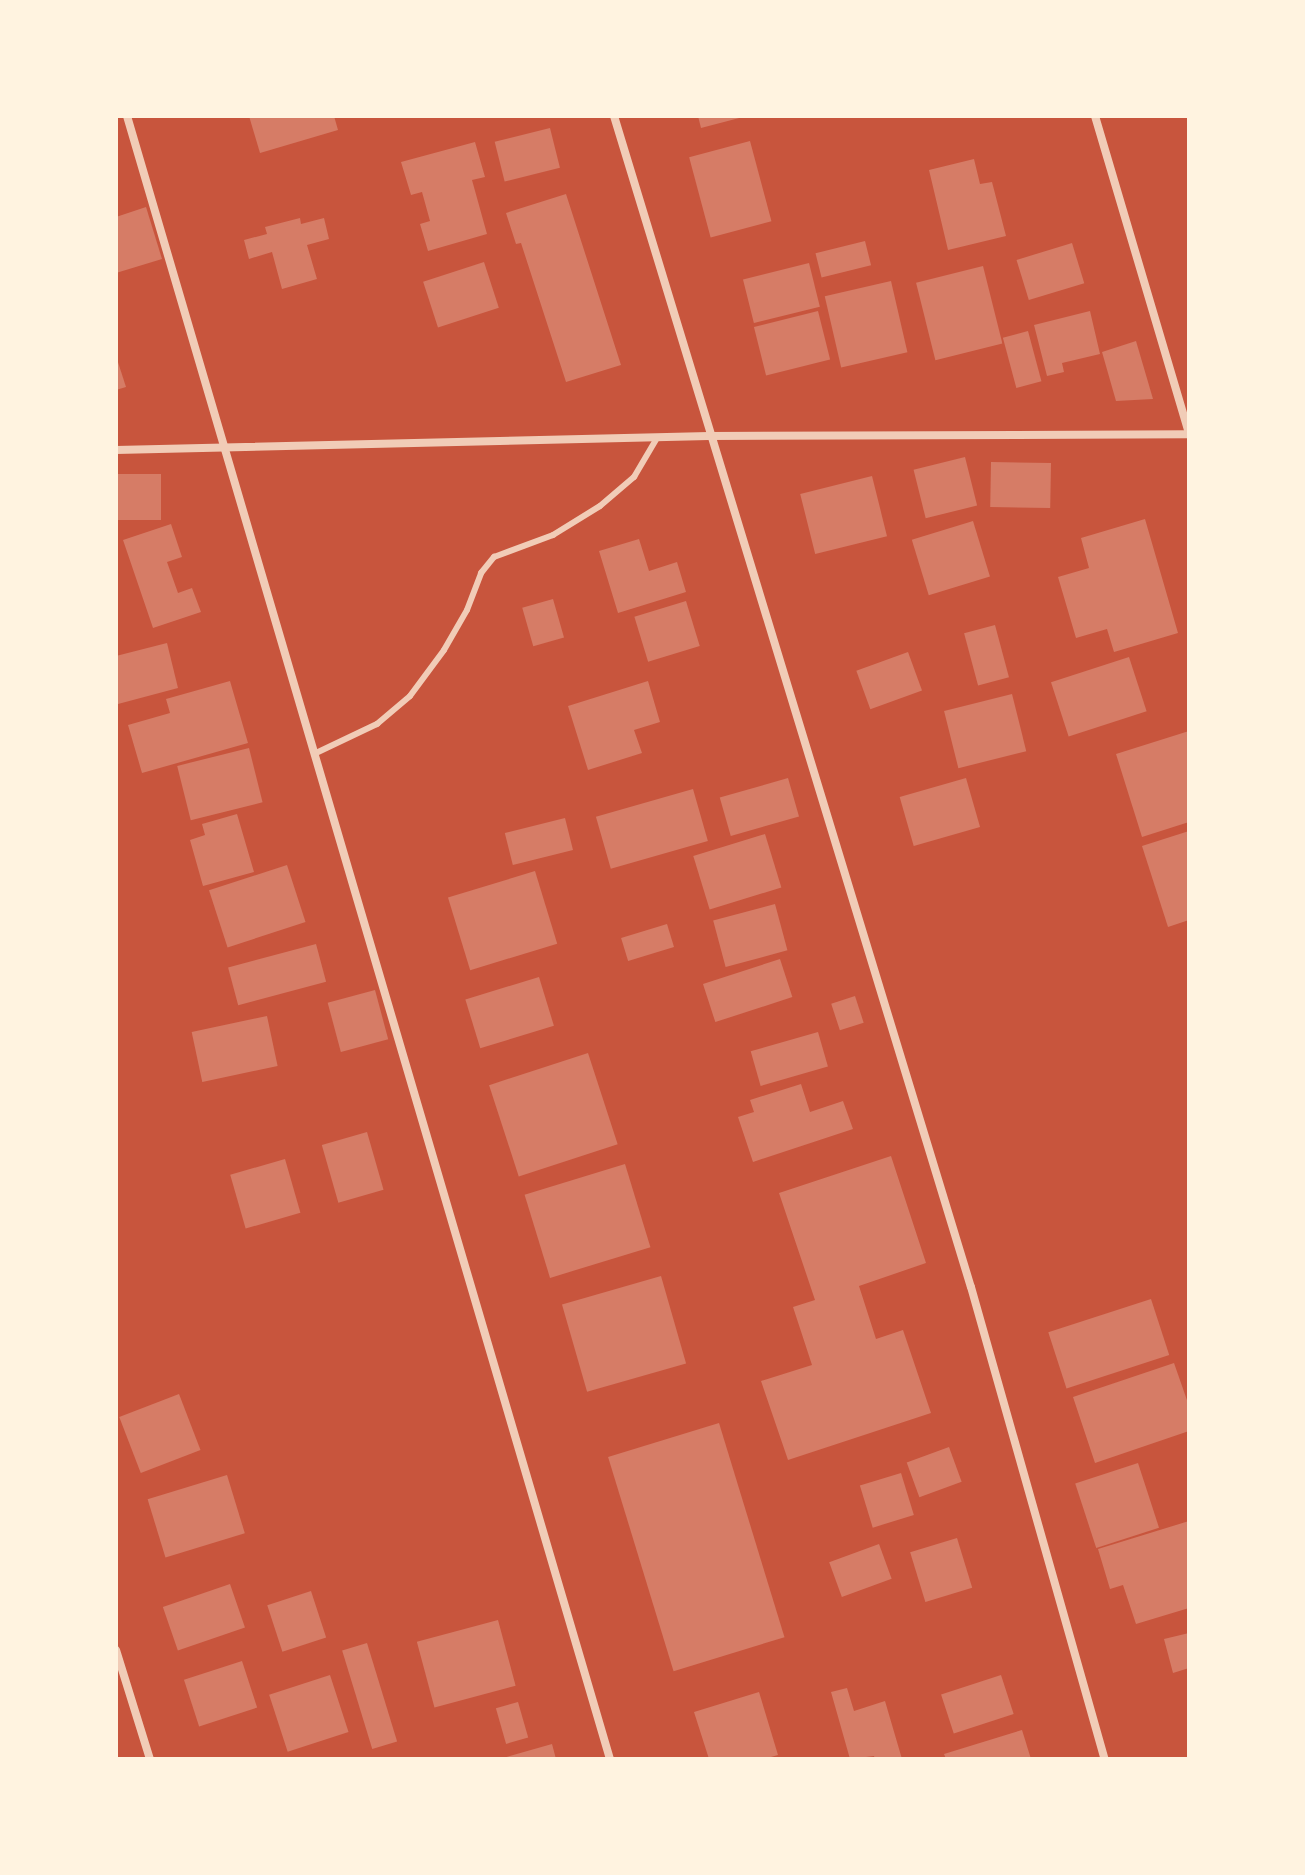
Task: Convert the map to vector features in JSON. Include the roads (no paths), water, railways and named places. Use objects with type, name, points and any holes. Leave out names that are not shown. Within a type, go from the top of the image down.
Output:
[{"type":"street","points":[[127,116],[610,1759]]},
{"type":"street","points":[[614,116],[709,436],[971,1287],[1105,1759]]},
{"type":"street","points":[[116,450],[709,436],[1189,434],[1095,116]]},
{"type":"street","points":[[116,1650],[150,1759]]},
{"type":"lane","points":[[316,753],[377,724],[410,696],[444,650],[467,610],[481,573],[494,557],[553,535],[600,506],[634,477],[657,438]]}]
